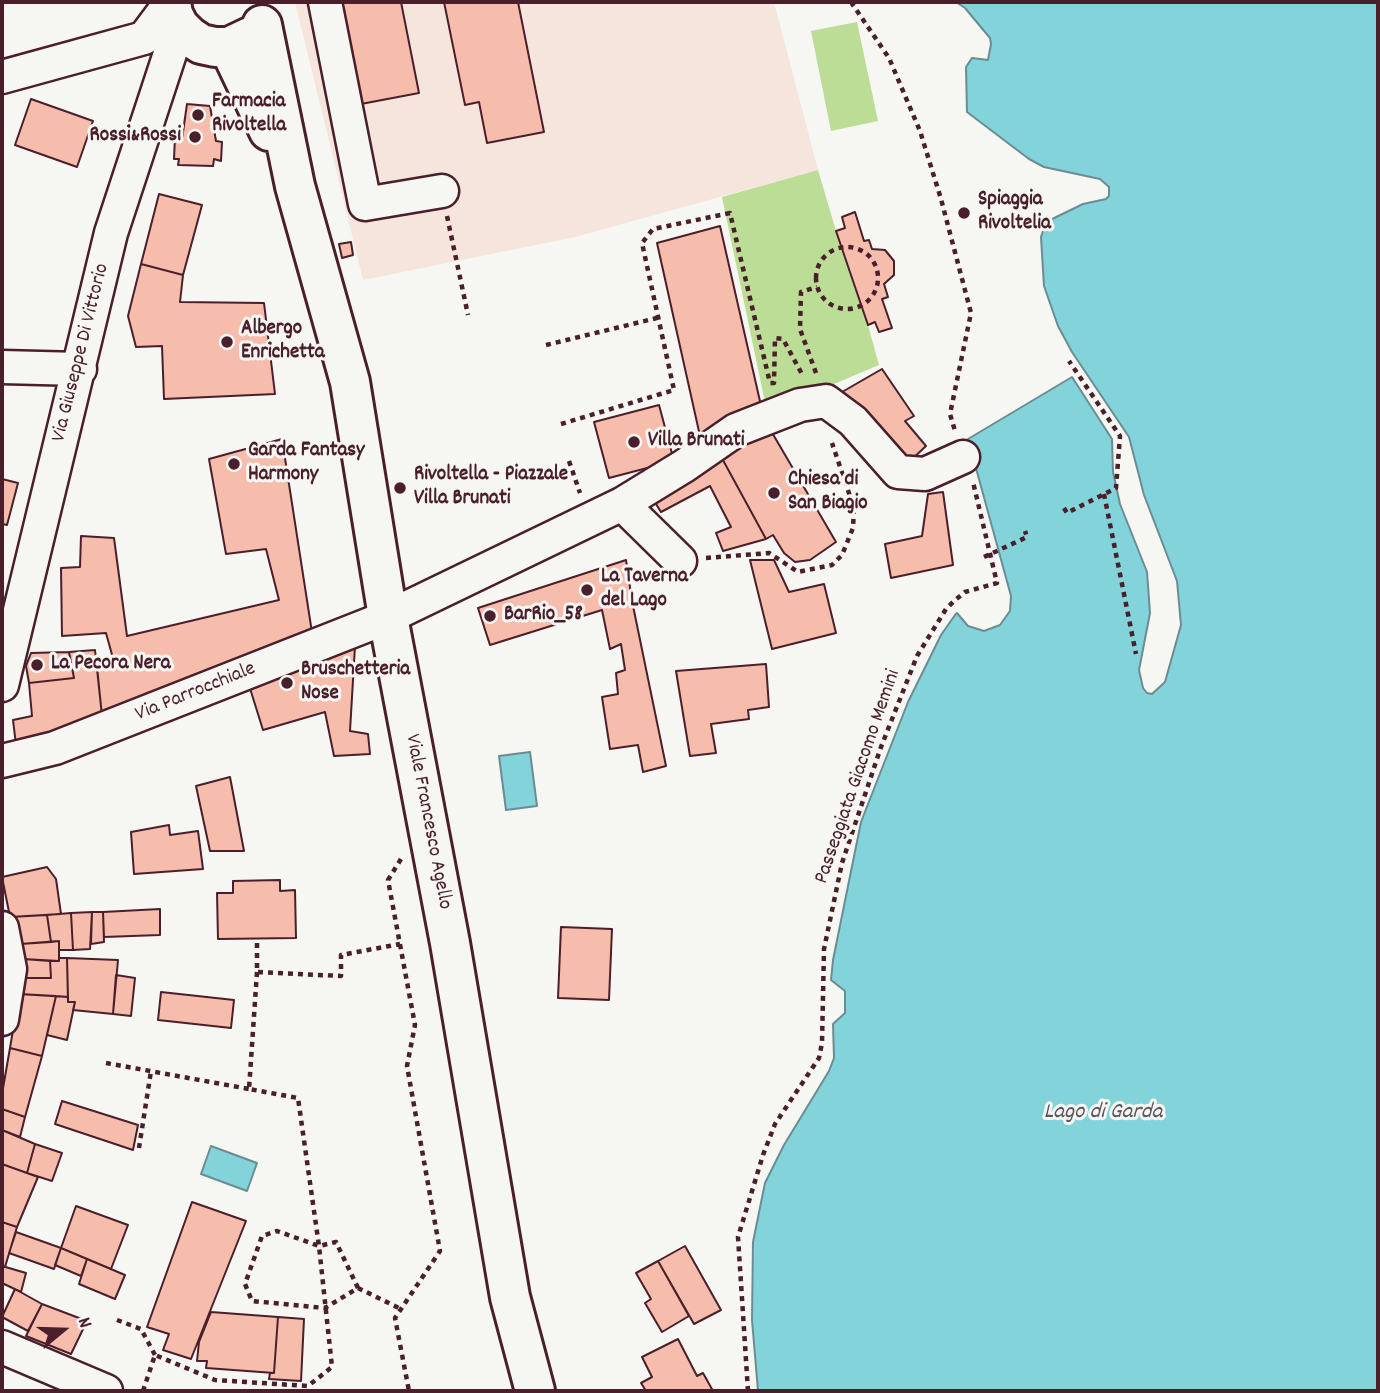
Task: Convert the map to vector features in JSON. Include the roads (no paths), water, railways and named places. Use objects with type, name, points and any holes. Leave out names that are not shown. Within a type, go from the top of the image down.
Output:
[{"type":"main road","points":[[174,10],[189,36],[201,44],[215,47],[242,43],[265,13]]},
{"type":"main road","name":"Viale Francesco Agello","points":[[265,13],[295,186],[350,382],[388,617],[450,943],[510,1297],[535,1391]]},
{"type":"main road","name":"Viale Francesco Agello","points":[[229,47],[295,186]]},
{"type":"main road","name":"Viale Francesco Agello","points":[[510,1297],[513,1391]]},
{"type":"street","points":[[325,2],[365,204],[442,191]]},
{"type":"street","points":[[2,77],[144,38],[174,10]]},
{"type":"street","name":"Via Giuseppe Di Vittorio","points":[[2,685],[111,233],[174,10]]},
{"type":"street","points":[[2,367],[80,369]]},
{"type":"street","name":"Via Parrocchiale","points":[[2,761],[55,748],[388,617],[622,504],[736,430],[817,393],[853,421],[898,472],[925,474],[963,457]]},
{"type":"street","points":[[622,504],[680,561]]},
{"type":"street","points":[[2,928],[10,969],[2,1019]]},
{"type":"street","points":[[2,1348],[106,1391]]},
{"type":"water","name":"Lago di Garda","points":[[956,2],[1378,2],[1378,1391],[758,1391],[752,1320],[753,1242],[765,1183],[834,1058],[833,1024],[845,1013],[845,991],[831,980],[833,960],[861,822],[908,702],[941,635],[955,615],[957,613],[968,626],[984,631],[1000,625],[1010,611],[1011,596],[968,439],[1072,377],[1112,439],[1113,472],[1120,504],[1147,572],[1150,613],[1139,670],[1143,688],[1147,693],[1152,694],[1165,682],[1181,625],[1177,581],[1144,495],[1129,437],[1072,352],[1058,326],[1044,286],[1041,237],[1046,222],[1083,204],[1106,199],[1109,196],[1109,187],[1100,179],[1044,167],[1029,159],[967,112],[966,67],[972,58],[988,60],[991,44],[990,38],[965,8]]},
{"type":"water","points":[[530,752],[537,806],[506,810],[499,756]]},
{"type":"water","points":[[211,1146],[257,1163],[247,1191],[201,1174]]},
{"type":"place","name":"Farmacia Rivoltella","points":[[198,115]]},
{"type":"place","name":"Rossi&Rossi","points":[[195,137]]},
{"type":"place","name":"Spiaggia Rivoltelia","points":[[964,213]]},
{"type":"place","name":"Albergo Enrichetta","points":[[227,342]]},
{"type":"place","name":"Villa Brunati","points":[[634,442]]},
{"type":"place","name":"Garda Fantasy Harmony","points":[[234,464]]},
{"type":"place","name":"Rivoltella - Piazzale Villa Brunati","points":[[400,488]]},
{"type":"place","name":"Chiesa di San Biagio","points":[[774,493]]},
{"type":"place","name":"La Taverna del Lago","points":[[587,590]]},
{"type":"place","name":"BarRio_58","points":[[490,616]]},
{"type":"place","name":"La Pecora Nera","points":[[37,665]]},
{"type":"place","name":"Bruschetteria Nose","points":[[287,683]]}]
